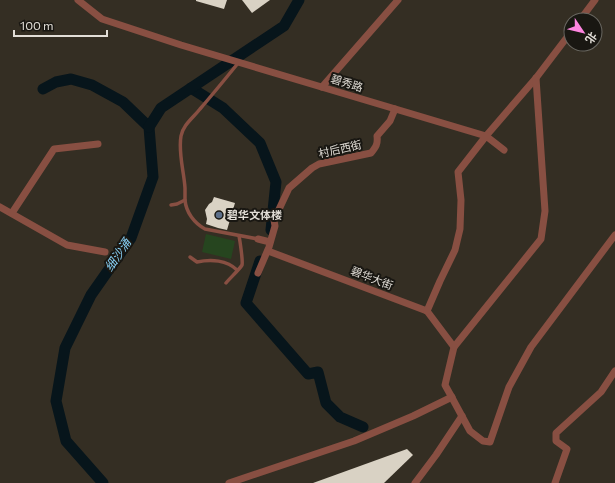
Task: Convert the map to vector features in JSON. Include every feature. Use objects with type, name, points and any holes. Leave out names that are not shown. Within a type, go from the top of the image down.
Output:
[{"type":"street","name":"碧秀路","points":[[78,0],[102,19],[210,54],[486,136]]},
{"type":"street","points":[[322,87],[398,0]]},
{"type":"street","points":[[586,12],[595,0]]},
{"type":"street","points":[[454,347],[427,311],[455,250],[460,228],[461,200],[458,172],[486,136],[536,78],[563,43]]},
{"type":"street","points":[[536,78],[545,211],[541,238],[454,347],[444,385],[470,430],[483,441],[490,442],[509,387],[531,347],[615,235]]},
{"type":"street","name":"村后西街","points":[[258,272],[268,251],[274,220],[289,188],[312,168],[319,164],[371,153],[378,142],[377,136],[390,121],[395,109]]},
{"type":"street","points":[[486,136],[504,150]]},
{"type":"street","points":[[12,213],[54,149],[98,144]]},
{"type":"street","points":[[0,207],[66,245],[106,252]]},
{"type":"street","points":[[258,239],[270,242]]},
{"type":"street","name":"碧华大街","points":[[268,251],[427,311]]},
{"type":"street","points":[[555,483],[567,449],[556,441],[556,433],[601,392],[615,371]]},
{"type":"street","points":[[229,483],[354,441],[413,416],[452,397]]},
{"type":"street","points":[[415,483],[436,456],[462,416]]},
{"type":"lane","points":[[239,62],[185,127],[181,134],[180,153],[185,188],[185,200],[186,208],[190,216],[199,226],[205,229],[258,239]]},
{"type":"lane","points":[[172,205],[178,204],[185,200]]},
{"type":"lane","points":[[226,283],[242,265],[243,259],[239,236]]},
{"type":"lane","points":[[190,257],[197,262],[210,260],[228,263],[237,270]]},
{"type":"green space","points":[[206,234],[235,241],[231,259],[202,252]]},
{"type":"building","points":[[196,0],[227,0],[224,9]]},
{"type":"building","points":[[242,0],[270,0],[252,13]]},
{"type":"building","name":"碧华文体楼","points":[[214,197],[235,203],[227,230],[206,224],[207,219],[205,210],[212,202]]},
{"type":"building","points":[[407,449],[413,455],[384,483],[313,483]]},
{"type":"waterway","points":[[149,127],[161,108],[284,26],[299,0]]},
{"type":"waterway","name":"细沙涌","points":[[43,89],[56,82],[71,79],[92,85],[123,102],[149,127],[153,177],[131,238],[91,295],[65,348],[56,401],[66,441],[103,483]]},
{"type":"waterway","points":[[191,88],[223,108],[260,143],[276,182],[271,230]]},
{"type":"waterway","points":[[260,261],[246,303],[308,374],[318,372],[326,403],[340,417],[363,427]]},
{"type":"place","name":"碧华文体楼","points":[[219,215]]}]
